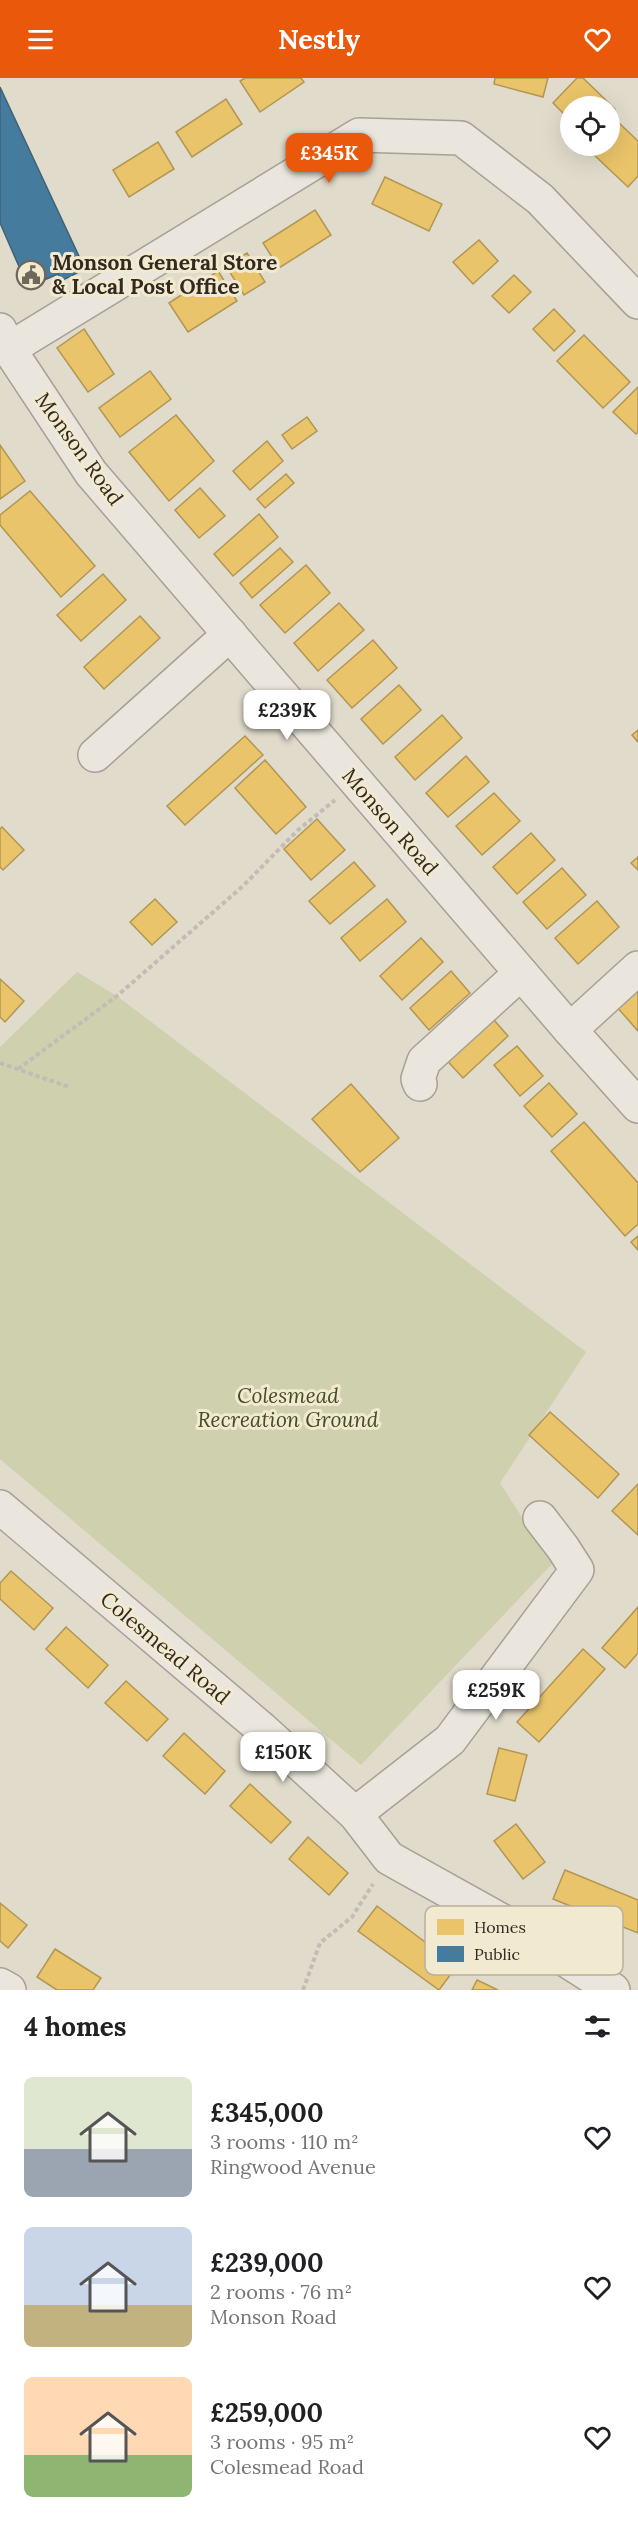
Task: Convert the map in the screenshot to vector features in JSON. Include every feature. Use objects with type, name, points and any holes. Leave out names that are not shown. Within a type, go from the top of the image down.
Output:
[{"type":"street","points":[[4,340],[359,135],[461,138],[540,199],[638,302]]},
{"type":"street","name":"Monson Road","points":[[4,340],[91,473],[638,1106]]},
{"type":"street","points":[[95,754],[230,634]]},
{"type":"street","points":[[570,1030],[638,968]]},
{"type":"street","points":[[420,1084],[418,1078],[424,1061],[521,973]]},
{"type":"street","name":"Colesmead Road","points":[[0,1507],[262,1729],[355,1814],[389,1858],[475,1906]]},
{"type":"street","points":[[355,1814],[450,1740],[577,1570],[564,1548],[540,1518]]},
{"type":"street","name":"Colesmead Road","points":[[589,1975],[613,1990]]},
{"type":"street","points":[[0,1985],[9,1990]]},
{"type":"path","points":[[18,1069],[117,996],[243,886],[297,831],[356,782]]},
{"type":"path","points":[[0,1063],[69,1087]]},
{"type":"path","points":[[303,1990],[320,1943],[352,1917],[389,1858]]},
{"type":"green space","name":"Colesmead Recreation Ground","points":[[77,972],[117,996],[586,1352],[500,1483],[552,1564],[361,1765],[0,1459],[0,1047]]},
{"type":"building: Homes","points":[[245,78],[301,78],[304,82],[260,112],[240,81]]},
{"type":"building: Homes","points":[[495,78],[548,78],[543,97],[494,84]]},
{"type":"building: Homes","points":[[577,78],[583,78],[602,96],[560,96],[560,110],[553,103]]},
{"type":"building: Homes","points":[[226,99],[242,124],[192,157],[176,132]]},
{"type":"building: Homes","points":[[620,124],[638,141],[638,176],[628,187],[595,156],[620,156]]},
{"type":"building: Homes","points":[[158,142],[174,169],[129,197],[113,170]]},
{"type":"building: Homes","points":[[385,177],[442,204],[429,231],[372,204]]},
{"type":"building: Homes","points":[[315,210],[331,235],[279,268],[263,243]]},
{"type":"building: Homes","points":[[479,240],[498,261],[473,284],[453,262]]},
{"type":"building: Homes","points":[[247,253],[265,282],[244,295],[226,266]]},
{"type":"building: Homes","points":[[218,271],[237,301],[188,332],[169,303]]},
{"type":"building: Homes","points":[[514,275],[531,292],[509,313],[492,296]]},
{"type":"building: Homes","points":[[554,309],[575,331],[554,351],[533,329]]},
{"type":"building: Homes","points":[[84,329],[114,374],[88,392],[57,348]]},
{"type":"building: Homes","points":[[584,335],[630,382],[603,408],[557,361]]},
{"type":"building: Homes","points":[[150,371],[171,399],[120,437],[99,408]]},
{"type":"building: Homes","points":[[638,387],[638,432],[636,434],[613,412]]},
{"type":"building: Homes","points":[[176,415],[214,461],[169,501],[129,452]]},
{"type":"building: Homes","points":[[307,417],[317,431],[292,449],[282,435]]},
{"type":"building: Homes","points":[[267,441],[283,461],[250,490],[233,471]]},
{"type":"building: Homes","points":[[0,445],[25,481],[0,499]]},
{"type":"building: Homes","points":[[286,474],[294,483],[265,508],[257,499]]},
{"type":"building: Homes","points":[[200,488],[225,516],[199,538],[175,510]]},
{"type":"building: Homes","points":[[30,491],[95,566],[61,597],[0,525],[0,515]]},
{"type":"building: Homes","points":[[259,514],[278,537],[233,576],[214,554]]},
{"type":"building: Homes","points":[[280,548],[293,562],[252,598],[240,583]]},
{"type":"building: Homes","points":[[306,565],[330,593],[285,633],[260,605]]},
{"type":"building: Homes","points":[[103,574],[126,600],[81,641],[57,615]]},
{"type":"building: Homes","points":[[339,603],[364,630],[318,671],[294,643]]},
{"type":"building: Homes","points":[[140,616],[160,638],[104,689],[84,667]]},
{"type":"building: Homes","points":[[373,640],[397,668],[352,708],[327,680]]},
{"type":"building: Homes","points":[[399,685],[421,710],[383,744],[361,719]]},
{"type":"building: Homes","points":[[442,715],[462,738],[415,780],[395,757]]},
{"type":"building: Homes","points":[[638,730],[638,742],[632,735]]},
{"type":"building: Homes","points":[[245,736],[263,755],[185,825],[167,806]]},
{"type":"building: Homes","points":[[466,756],[489,782],[448,817],[426,793]]},
{"type":"building: Homes","points":[[265,760],[306,807],[276,834],[235,788]]},
{"type":"building: Homes","points":[[494,793],[520,821],[482,855],[456,826]]},
{"type":"building: Homes","points":[[317,819],[345,850],[311,880],[284,849]]},
{"type":"building: Homes","points":[[2,827],[24,850],[3,870],[0,867],[0,829]]},
{"type":"building: Homes","points":[[531,833],[555,860],[517,894],[493,867]]},
{"type":"building: Homes","points":[[638,857],[638,870],[631,863]]},
{"type":"building: Homes","points":[[354,862],[375,886],[330,924],[309,901]]},
{"type":"building: Homes","points":[[562,868],[586,895],[547,929],[523,902]]},
{"type":"building: Homes","points":[[155,899],[177,922],[152,945],[130,922]]},
{"type":"building: Homes","points":[[387,899],[406,922],[360,961],[341,938]]},
{"type":"building: Homes","points":[[597,901],[619,927],[578,964],[555,938]]},
{"type":"building: Homes","points":[[421,938],[443,962],[402,1000],[380,976]]},
{"type":"building: Homes","points":[[451,971],[470,993],[429,1030],[410,1008]]},
{"type":"building: Homes","points":[[0,979],[24,1001],[5,1022],[0,1017]]},
{"type":"building: Homes","points":[[638,987],[638,1031],[616,1006]]},
{"type":"building: Homes","points":[[487,1012],[508,1036],[463,1078],[441,1054]]},
{"type":"building: Homes","points":[[517,1046],[543,1076],[520,1096],[494,1065]]},
{"type":"building: Homes","points":[[549,1083],[577,1114],[552,1137],[524,1106]]},
{"type":"building: Homes","points":[[351,1084],[399,1138],[360,1172],[312,1119]]},
{"type":"building: Homes","points":[[584,1122],[638,1183],[638,1224],[625,1236],[551,1151]]},
{"type":"building: Homes","points":[[638,1236],[638,1250],[631,1242]]},
{"type":"building: Homes","points":[[550,1412],[619,1474],[598,1498],[529,1435]]},
{"type":"building: Homes","points":[[638,1484],[638,1535],[612,1511]]},
{"type":"building: Homes","points":[[11,1571],[53,1608],[34,1630],[0,1599],[0,1583]]},
{"type":"building: Homes","points":[[638,1607],[638,1653],[625,1668],[602,1648]]},
{"type":"building: Homes","points":[[66,1627],[108,1665],[88,1688],[46,1649]]},
{"type":"building: Homes","points":[[583,1649],[605,1669],[539,1742],[517,1722]]},
{"type":"building: Homes","points":[[126,1681],[168,1719],[147,1741],[105,1703]]},
{"type":"building: Homes","points":[[184,1733],[225,1771],[205,1794],[163,1756]]},
{"type":"building: Homes","points":[[499,1748],[527,1755],[515,1801],[487,1794]]},
{"type":"building: Homes","points":[[250,1784],[291,1822],[271,1843],[230,1806]]},
{"type":"building: Homes","points":[[516,1824],[545,1862],[523,1879],[494,1841]]},
{"type":"building: Homes","points":[[308,1837],[348,1873],[329,1895],[289,1859]]},
{"type":"building: Homes","points":[[565,1870],[638,1900],[638,1933],[623,1927],[623,1906],[570,1906],[553,1899]]},
{"type":"building: Homes","points":[[0,1903],[27,1925],[8,1948],[0,1941]]},
{"type":"building: Homes","points":[[377,1906],[425,1942],[425,1975],[450,1975],[439,1990],[358,1931]]},
{"type":"building: Homes","points":[[55,1949],[101,1978],[93,1990],[57,1990],[37,1977]]},
{"type":"building: Homes","points":[[477,1980],[498,1990],[472,1990]]},
{"type":"building: Public","points":[[0,87],[85,269],[61,281],[58,274],[28,287],[0,223]]},
{"type":"place","name":"Monson General Store & Local Post Office","points":[[31,275]]}]
